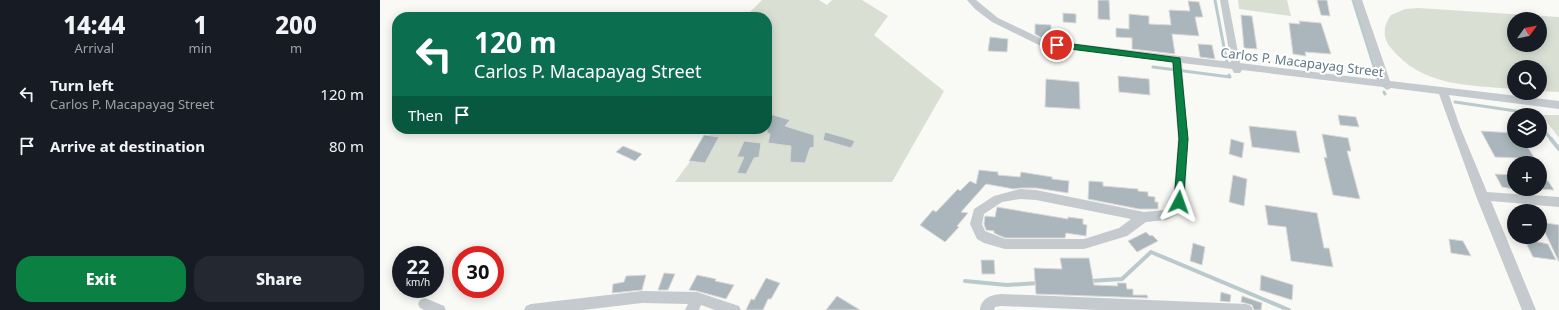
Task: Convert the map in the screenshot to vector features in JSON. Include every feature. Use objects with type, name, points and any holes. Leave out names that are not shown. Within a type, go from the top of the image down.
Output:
[{"type":"street","name":"Carlos P. Macapayag Street","points":[[971,0],[980,10],[998,22],[1042,43],[1236,69],[1559,105]]},
{"type":"street","points":[[1224,0],[1236,69]]},
{"type":"street","points":[[1358,0],[1387,86]]},
{"type":"street","points":[[1144,217],[1123,232],[1084,244],[997,243],[981,235],[976,224],[978,212],[982,208],[993,200],[1011,194],[1036,195],[1144,217],[1166,215],[1174,211],[1179,202],[1183,139],[1177,60]]},
{"type":"street","points":[[1444,92],[1455,128],[1529,310]]},
{"type":"street","points":[[1482,196],[1559,202]]},
{"type":"street","points":[[531,310],[642,297],[734,310]]},
{"type":"street","points":[[987,310],[987,307],[992,301],[1001,300],[1246,310]]},
{"type":"street","points":[[425,304],[439,310]]},
{"type":"shaded area","points":[[762,0],[819,0],[827,5],[832,0],[862,0],[888,16],[874,35],[944,91],[892,182],[675,182],[710,134],[772,134],[772,12],[750,12]]},
{"type":"shaded area","points":[[1238,0],[1287,0],[1291,16],[1239,9]]},
{"type":"shaded area","points":[[1418,8],[1507,14],[1507,52],[1547,52],[1547,16],[1559,17],[1559,92],[1547,91],[1547,60],[1507,60],[1507,88],[1463,85],[1432,77],[1403,61],[1388,44],[1385,36],[1385,28],[1391,15],[1405,9]]},
{"type":"shaded area","points":[[1547,115],[1559,115],[1559,138],[1547,122]]},
{"type":"building","points":[[1098,0],[1109,0],[1110,20],[1098,19]]},
{"type":"building","points":[[1317,0],[1327,0],[1330,16],[1321,15]]},
{"type":"building","points":[[1188,1],[1199,2],[1203,17],[1195,17],[1199,36],[1172,34],[1175,54],[1132,49],[1132,38],[1116,37],[1116,28],[1129,29],[1129,14],[1149,16],[1149,24],[1171,25],[1169,10],[1190,11]]},
{"type":"building","points":[[1063,13],[1076,14],[1076,23],[1063,22]]},
{"type":"building","points":[[1241,15],[1252,16],[1257,49],[1244,48]]},
{"type":"building","points":[[1299,21],[1321,23],[1331,54],[1305,52],[1306,56],[1293,54],[1289,23],[1300,24]]},
{"type":"building","points":[[1035,24],[1051,25],[1051,38],[1042,38],[1035,34]]},
{"type":"building","points":[[990,37],[1008,39],[1007,52],[988,51]]},
{"type":"building","points":[[1198,44],[1212,45],[1215,59],[1200,57]]},
{"type":"building","points":[[1118,76],[1149,79],[1150,95],[1119,92]]},
{"type":"building","points":[[1046,79],[1079,82],[1080,109],[1045,107]]},
{"type":"building","points":[[772,115],[790,120],[785,126],[814,135],[814,147],[810,148],[805,163],[790,162],[791,146],[768,143],[770,134],[772,134]]},
{"type":"building","points":[[1338,115],[1356,117],[1359,127],[1340,125]]},
{"type":"building","points":[[1249,126],[1296,131],[1300,153],[1252,147]]},
{"type":"building","points":[[1481,131],[1507,133],[1507,148],[1528,148],[1533,156],[1507,156],[1507,158],[1495,157]]},
{"type":"building","points":[[825,132],[855,141],[851,148],[823,140]]},
{"type":"building","points":[[1322,134],[1348,138],[1351,151],[1347,151],[1360,199],[1333,195],[1324,157],[1327,158]]},
{"type":"building","points":[[704,135],[719,137],[705,163],[689,161]]},
{"type":"building","points":[[1231,139],[1244,143],[1242,158],[1229,154]]},
{"type":"building","points":[[744,141],[761,143],[759,157],[754,158],[746,174],[737,173],[744,157],[737,157]]},
{"type":"building","points":[[623,146],[642,154],[635,161],[616,152]]},
{"type":"building","points":[[979,170],[998,172],[998,175],[1020,177],[1021,172],[1069,181],[1068,193],[1036,188],[1014,189],[986,184],[961,212],[968,213],[957,226],[959,227],[945,242],[920,225],[933,210],[936,212],[958,189],[960,191],[970,181],[976,184]]},
{"type":"building","points":[[1495,174],[1507,175],[1507,188],[1502,187]]},
{"type":"building","points":[[1233,175],[1247,179],[1244,206],[1229,202]]},
{"type":"building","points":[[1089,181],[1103,182],[1103,186],[1138,189],[1138,191],[1148,192],[1148,196],[1155,197],[1155,202],[1158,202],[1158,209],[1139,209],[1088,199]]},
{"type":"building","points":[[1547,181],[1548,181],[1554,190],[1547,190]]},
{"type":"building","points":[[1265,205],[1317,213],[1324,248],[1329,248],[1333,267],[1291,261],[1286,227],[1268,225]]},
{"type":"building","points":[[997,207],[1068,219],[1068,217],[1083,219],[1083,224],[1087,225],[1086,236],[1066,233],[1065,238],[1005,238],[994,233],[994,231],[986,230],[984,224],[985,216],[995,217]]},
{"type":"building","points":[[1547,223],[1559,225],[1559,262],[1547,237]]},
{"type":"building","points":[[1146,232],[1158,241],[1137,252],[1128,241]]},
{"type":"building","points":[[1449,239],[1463,241],[1471,256],[1451,253]]},
{"type":"building","points":[[1193,243],[1205,247],[1202,265],[1190,261]]},
{"type":"building","points":[[1526,244],[1547,244],[1556,260],[1533,257]]},
{"type":"building","points":[[1060,258],[1089,258],[1094,285],[1118,286],[1117,283],[1126,283],[1127,289],[1133,289],[1133,295],[1147,295],[1148,298],[1036,294],[1034,268],[1062,269]]},
{"type":"building","points":[[981,260],[994,260],[995,274],[982,274]]},
{"type":"building","points":[[664,273],[675,274],[668,290],[658,290]]},
{"type":"building","points":[[646,275],[642,290],[612,293],[613,284],[624,282],[626,276]]},
{"type":"building","points":[[697,275],[734,285],[726,299],[689,290]]},
{"type":"building","points":[[1261,275],[1293,285],[1292,300],[1260,290]]},
{"type":"building","points":[[766,278],[780,283],[771,299],[768,299],[763,310],[746,310],[751,299],[754,300]]},
{"type":"building","points":[[1221,292],[1231,295],[1230,302],[1220,301]]},
{"type":"building","points":[[837,296],[860,310],[826,310]]},
{"type":"building","points":[[1242,296],[1262,303],[1261,310],[1254,310],[1252,305],[1241,302]]},
{"type":"waterway","points":[[1215,0],[1227,63]]},
{"type":"waterway","points":[[1353,0],[1378,79]]},
{"type":"waterway","points":[[1153,67],[1230,77],[1229,75]]},
{"type":"waterway","points":[[1455,102],[1507,110]]},
{"type":"waterway","points":[[1547,134],[1552,140]]},
{"type":"waterway","points":[[1551,139],[1559,149]]},
{"type":"waterway","points":[[1090,281],[1122,279],[1151,252],[1289,310]]},
{"type":"waterway","points":[[965,281],[1007,285],[1039,283]]},
{"type":"route","points":[[1057,45],[1177,60],[1183,139],[1179,202]]}]
